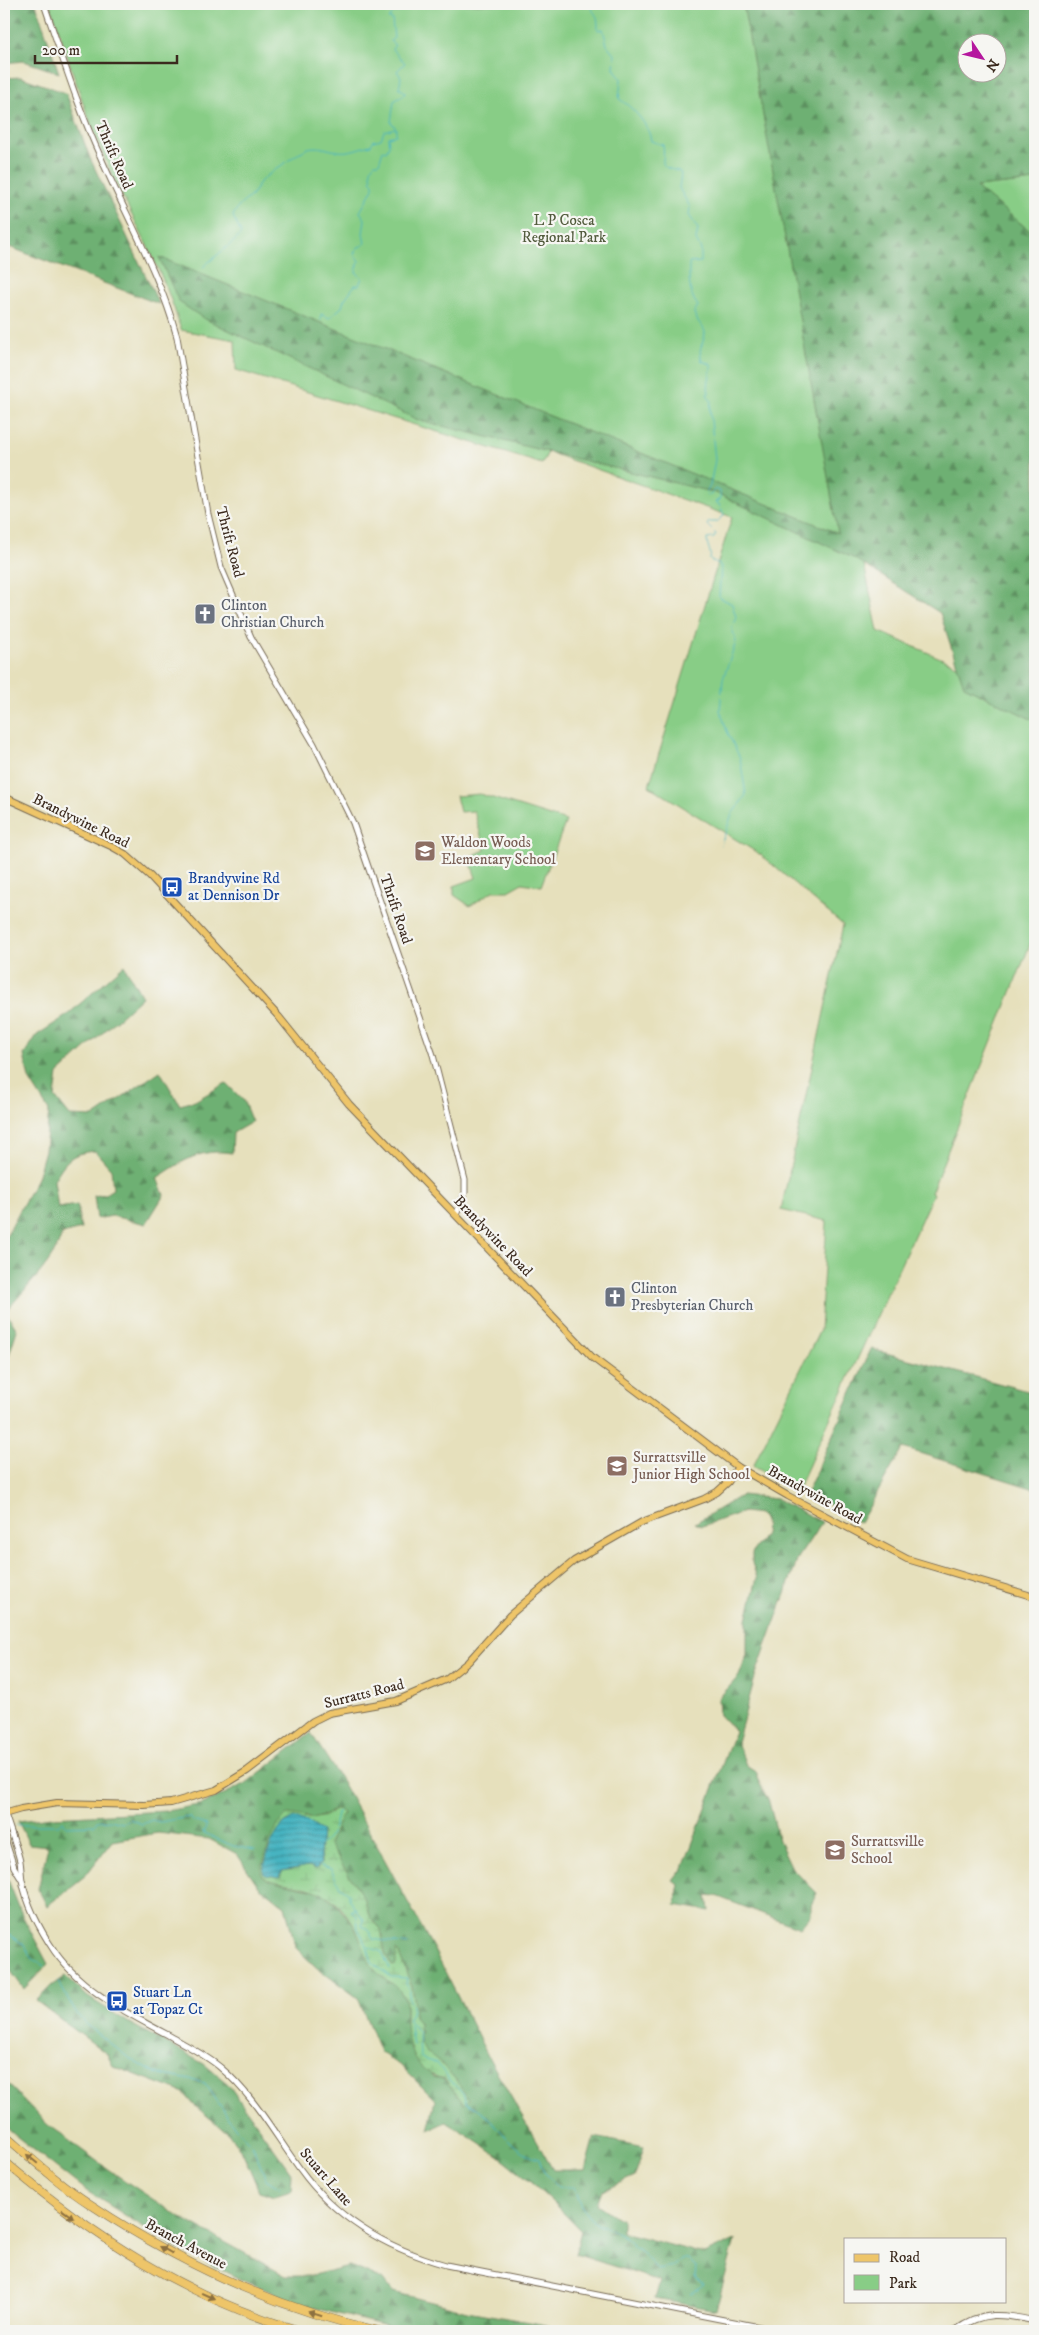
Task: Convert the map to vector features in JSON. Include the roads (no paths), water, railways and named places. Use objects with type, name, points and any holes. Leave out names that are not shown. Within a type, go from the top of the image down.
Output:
[{"type":"highway","name":"Branch Avenue","points":[[4,2135],[89,2203],[181,2259],[233,2284],[281,2303],[379,2331]]},
{"type":"highway","points":[[4,2161],[62,2210],[166,2277],[240,2310],[301,2331]]},
{"type":"main road","name":"Brandywine Road","points":[[4,797],[111,846],[136,863],[279,1017],[349,1104],[588,1353],[738,1467],[788,1496],[907,1558],[1035,1597]]},
{"type":"main road","name":"Surratts Road","points":[[4,1814],[57,1803],[144,1805],[171,1803],[216,1790],[247,1771],[314,1721],[329,1713],[396,1701],[420,1692],[447,1678],[468,1662],[510,1615],[574,1561],[642,1522],[704,1499],[717,1492],[728,1482],[738,1467]]},
{"type":"street","name":"Thrift Road","points":[[44,4],[93,141],[158,278],[170,310],[177,337],[212,535],[228,588],[251,637],[318,751],[353,823],[425,1029],[442,1084],[465,1180],[465,1193],[456,1215]]},
{"type":"street","name":"Stuart Lane","points":[[4,1814],[20,1863],[22,1880]]},
{"type":"street","name":"Stuart Lane","points":[[4,1836],[14,1867],[22,1880],[37,1923],[55,1952],[80,1979],[107,2000],[197,2051],[222,2068],[247,2094],[317,2190],[344,2217],[379,2239],[419,2258],[446,2265],[780,2331]]},
{"type":"street","points":[[954,2331],[973,2319],[993,2314],[1035,2321]]},
{"type":"water","points":[[294,1818],[307,1821],[322,1831],[321,1863],[316,1869],[309,1866],[282,1871],[280,1877],[266,1875],[263,1873],[269,1849],[277,1833],[287,1822]]},
{"type":"waterway","points":[[321,320],[321,314],[329,318],[342,307],[344,300],[355,285],[359,285],[362,278],[356,272],[359,261],[354,254],[357,248],[365,244],[363,234],[365,219],[360,212],[373,188],[373,183],[370,180],[372,178],[372,166],[375,163],[379,163],[383,150],[386,151],[389,146],[388,137],[396,135],[396,128],[391,122],[394,101],[404,95],[405,92],[399,88],[401,77],[397,71],[405,63],[392,49],[395,45],[390,41],[394,38],[392,19],[388,19],[395,12],[401,12],[402,6],[397,4]]},
{"type":"waterway","points":[[589,4],[597,18],[598,30],[603,29],[607,45],[615,55],[614,68],[621,79],[619,99],[640,117],[650,135],[651,141],[663,145],[664,166],[679,171],[681,174],[679,188],[690,207],[689,215],[698,229],[696,240],[701,250],[701,262],[689,263],[689,274],[692,296],[698,306],[694,312],[705,333],[700,349],[702,361],[711,364],[708,385],[709,393],[707,394],[711,401],[710,410],[715,460],[710,486],[706,493],[709,496],[715,489],[720,491],[720,500],[715,502],[719,504],[724,515],[717,522],[709,522],[707,525],[716,534],[714,538],[707,539],[707,542],[710,560],[720,565],[721,568],[719,597],[732,604],[736,617],[732,628],[736,642],[723,679],[720,710],[727,731],[740,758],[746,795],[732,814],[721,845]]},
{"type":"waterway","points":[[203,267],[239,237],[241,233],[233,216],[235,212],[253,194],[260,182],[276,169],[308,148],[316,147],[351,151],[371,145],[373,141],[381,139],[384,131],[395,128]]},
{"type":"waterway","points":[[320,1845],[330,1835],[339,1811]]},
{"type":"waterway","points":[[16,1825],[58,1825],[63,1821],[66,1826],[94,1825],[97,1821],[110,1820],[122,1823],[129,1819],[142,1824],[152,1820],[160,1822],[189,1817],[192,1821],[207,1825],[203,1832],[206,1834],[233,1846],[255,1850]]},
{"type":"waterway","points":[[320,1865],[331,1869],[340,1887],[349,1893],[349,1900],[364,1920],[362,1926],[368,1929],[373,1939],[408,1945]]},
{"type":"waterway","points":[[357,1908],[351,1911],[357,1916],[358,1929],[367,1945],[372,1962],[391,1977],[407,1978],[406,1984],[410,1990],[409,1999],[413,2005],[412,2013],[408,2019],[419,2033],[420,2057],[437,2063],[450,2081],[463,2093],[466,2103],[486,2115],[517,2148],[539,2159],[544,2172],[558,2187],[574,2187],[583,2210],[591,2219],[601,2226],[625,2237],[658,2270],[673,2267],[682,2259],[688,2259],[696,2267],[695,2278],[704,2284],[691,2293]]},
{"type":"waterway","points":[[4,1927],[8,1934],[23,1944],[33,1959],[44,1966]]},
{"type":"waterway","points":[[369,1947],[382,1952],[390,1969]]},
{"type":"waterway","points":[[58,1981],[76,2013],[85,2023],[131,2060],[155,2073],[205,2083],[235,2127],[252,2145],[266,2179],[280,2188]]},
{"type":"waterway","points":[[410,2025],[413,2046]]},
{"type":"place","name":"Clinton Christian Church","points":[[205,614]]},
{"type":"place","name":"Waldon Woods Elementary School","points":[[425,851]]},
{"type":"place","name":"Brandywine Rd at Dennison Dr","points":[[172,887]]},
{"type":"place","name":"Clinton Presbyterian Church","points":[[615,1297]]},
{"type":"place","name":"Surrattsville Junior High School","points":[[617,1466]]},
{"type":"place","name":"Surrattsville School","points":[[835,1850]]},
{"type":"place","name":"Stuart Ln at Topaz Ct","points":[[117,2001]]},
{"type":"park label","name":"L P Cosca Regional Park","points":[[564,228]]}]
